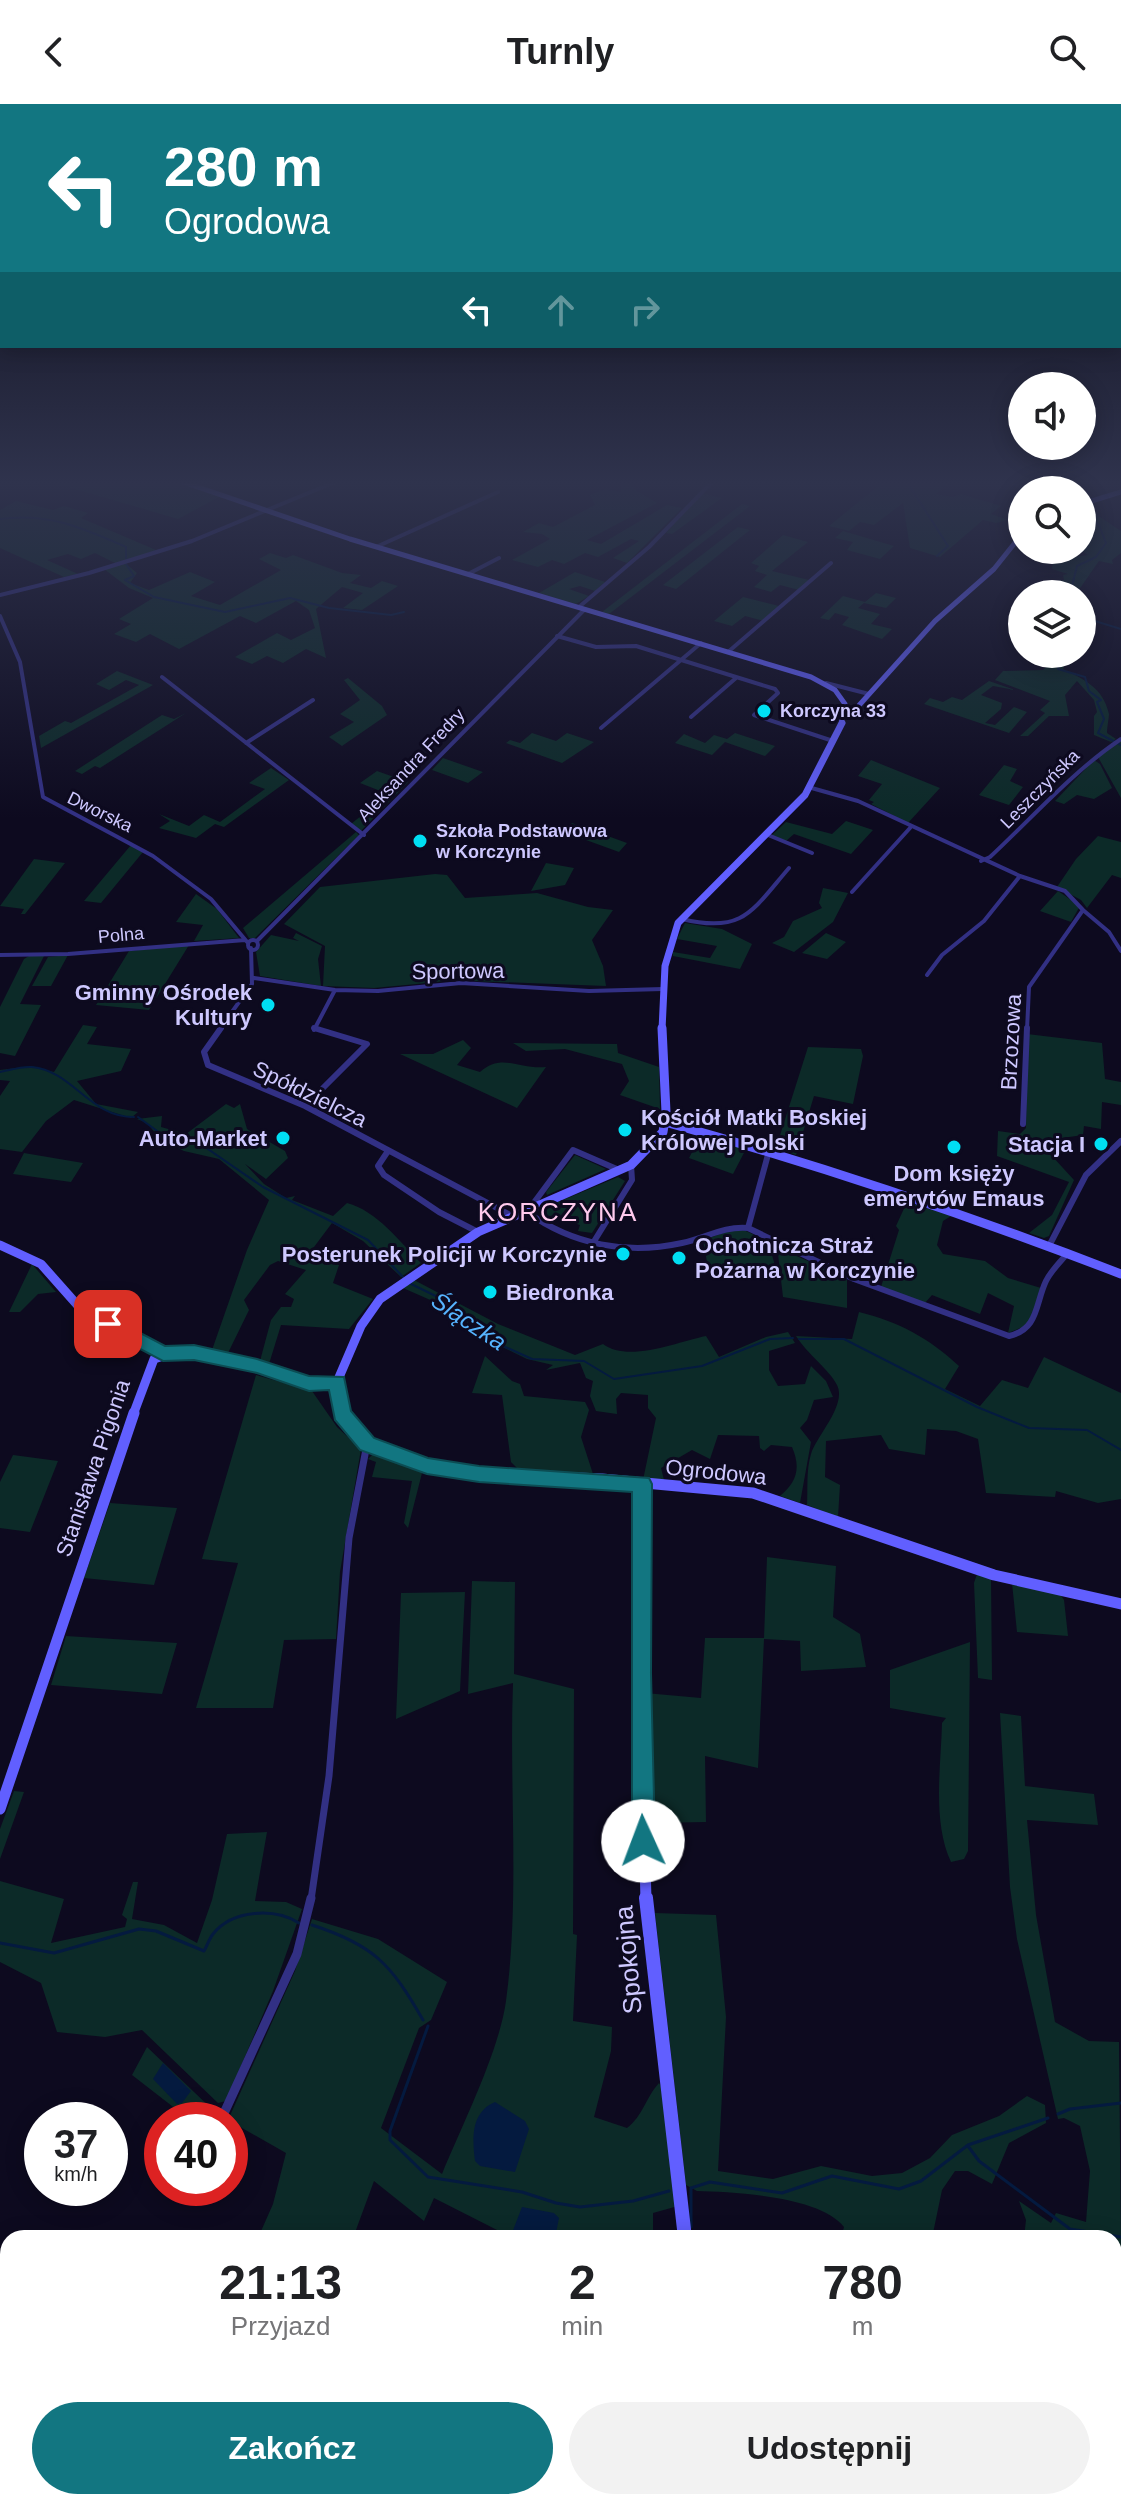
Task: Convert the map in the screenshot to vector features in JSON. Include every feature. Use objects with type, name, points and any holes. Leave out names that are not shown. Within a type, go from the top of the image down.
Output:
[{"type":"street","points":[[536,594],[869,694]]},
{"type":"street","name":"Aleksandra Fredry","points":[[257,941],[597,594]]},
{"type":"street","points":[[728,652],[795,594]]},
{"type":"street","points":[[229,2102],[297,1954],[308,1917],[329,1776],[347,1552],[367,1444],[342,1414],[337,1382],[367,1315],[380,1299],[478,1232],[631,1165],[652,1147],[665,1122],[664,956],[682,919],[768,835],[808,787],[845,716],[935,621],[965,594]]},
{"type":"street","name":"Dworska","points":[[0,616],[20,662],[43,797],[153,856],[219,907],[248,944]]},
{"type":"street","points":[[557,636],[596,647],[636,646],[778,693],[754,715],[830,740]]},
{"type":"street","points":[[601,728],[701,643]]},
{"type":"street","points":[[162,677],[364,835]]},
{"type":"street","points":[[691,717],[736,678]]},
{"type":"street","points":[[826,683],[843,700],[845,716]]},
{"type":"street","points":[[246,743],[313,700]]},
{"type":"street","name":"Leszczyńska","points":[[981,861],[990,857],[1053,798],[1081,766],[1118,740]]},
{"type":"street","points":[[808,787],[858,801],[981,861],[1068,894],[1077,899],[1083,910],[1109,932],[1121,951]]},
{"type":"street","points":[[852,892],[910,828]]},
{"type":"street","points":[[768,835],[812,853]]},
{"type":"street","points":[[682,919],[722,928],[738,924],[789,868]]},
{"type":"street","points":[[927,975],[942,955],[984,921],[1020,876]]},
{"type":"street","name":"Brzozowa","points":[[1023,1124],[1029,987],[1037,971],[1083,910]]},
{"type":"street","name":"Polna","points":[[0,955],[68,954],[257,941]]},
{"type":"street","points":[[248,944],[254,978]]},
{"type":"street","name":"Sportowa","points":[[254,978],[335,990],[378,991],[461,983],[589,991],[663,989]]},
{"type":"street","name":"Spółdzielcza","points":[[254,978],[204,1052],[203,1059],[208,1065],[305,1106],[514,1217]]},
{"type":"street","points":[[305,1106],[367,1044],[313,1030],[335,990]]},
{"type":"street","points":[[665,1122],[769,1151],[1049,1246],[1121,1274]]},
{"type":"street","points":[[1049,1246],[1084,1175],[1121,1141]]},
{"type":"street","points":[[527,1212],[573,1150],[620,1170]]},
{"type":"street","points":[[388,1151],[378,1166],[384,1175],[439,1212],[478,1232]]},
{"type":"street","points":[[748,1228],[769,1151]]},
{"type":"street","points":[[593,1243],[630,1182],[631,1165]]},
{"type":"street","points":[[527,1212],[540,1223],[610,1250],[637,1250],[695,1240],[727,1226],[748,1228],[854,1279],[1009,1336],[1022,1333],[1032,1325],[1047,1278],[1066,1255]]},
{"type":"street","points":[[0,1245],[34,1255],[71,1302],[163,1353],[178,1351],[218,1356],[309,1383],[337,1382]]},
{"type":"street","name":"Stanisława Pigonia","points":[[0,1809],[145,1376],[154,1359],[163,1353]]},
{"type":"street","name":"Ogrodowa","points":[[367,1444],[427,1466],[479,1474],[753,1493],[994,1575],[1121,1604]]},
{"type":"street","name":"Spokojna","points":[[642,1484],[640,1673],[644,1869],[652,1975],[680,2173],[684,2230]]},
{"type":"green space","points":[[144,594],[194,594],[191,596],[220,605],[239,594],[333,594],[316,609],[326,658],[306,649],[283,663],[267,656],[252,664],[235,657],[277,633],[291,640],[315,628],[309,610],[296,601],[256,623],[240,616],[179,649],[150,634],[136,642],[114,634],[131,624],[119,619],[153,598]]},
{"type":"green space","points":[[361,594],[386,594],[362,610],[343,608]]},
{"type":"green space","points":[[543,594],[589,596],[576,604]]},
{"type":"green space","points":[[625,594],[635,594],[609,614],[602,612]]},
{"type":"green space","points":[[874,594],[896,598],[886,608],[864,603],[858,608],[880,614],[871,624],[892,629],[882,639],[842,625],[849,617],[835,613],[829,620],[820,618],[843,596],[865,602]]},
{"type":"green space","points":[[743,597],[779,606],[764,621],[745,616],[732,626],[714,621]]},
{"type":"green space","points":[[1064,668],[1097,691],[1109,714],[1107,733],[1116,739],[1111,742],[1094,735],[1094,716],[1097,712],[1094,700],[1077,681],[1065,695],[1069,716],[1049,716],[1028,736],[1020,736],[1045,713],[1040,710],[1050,701],[995,680],[1003,671]]},
{"type":"green space","points":[[117,671],[153,685],[41,748],[39,736],[65,721],[71,723],[139,685],[126,680],[109,690],[96,684]]},
{"type":"green space","points":[[348,678],[382,706],[387,715],[342,746],[329,737],[354,722],[340,714],[360,700],[344,680]]},
{"type":"green space","points":[[989,681],[1015,690],[993,686],[981,695],[1002,703],[1001,709],[985,723],[995,725],[1014,707],[1027,712],[1009,733],[924,704],[930,698],[943,702],[952,697],[962,700]]},
{"type":"green space","points":[[186,713],[100,768],[95,766],[82,774],[75,771],[162,715],[174,719]]},
{"type":"green space","points":[[532,733],[556,741],[567,733],[594,742],[562,763],[506,743],[510,740],[520,743]]},
{"type":"green space","points":[[735,733],[775,746],[765,756],[725,742],[712,755],[675,743],[684,734],[705,743],[714,735],[727,739]]},
{"type":"green space","points":[[1121,741],[1121,798],[1098,757]]},
{"type":"green space","points":[[443,758],[483,772],[468,783],[432,770]]},
{"type":"green space","points":[[871,760],[940,788],[908,823],[871,804],[874,802],[869,800],[882,784],[858,776]]},
{"type":"green space","points":[[1094,760],[1100,764],[1112,788],[1094,799],[1077,795],[1064,804],[1055,801]]},
{"type":"green space","points":[[1004,765],[1017,769],[1010,781],[1023,787],[1009,805],[979,795]]},
{"type":"green space","points":[[271,768],[289,780],[224,827],[215,824],[196,838],[159,828],[170,821],[159,814],[189,826],[204,815],[220,822],[265,789],[249,783]]},
{"type":"green space","points":[[377,771],[408,782],[361,831],[351,824],[388,794],[360,783]]},
{"type":"green space","points":[[846,821],[873,830],[851,854],[794,834],[786,841],[772,835],[786,822],[832,834]]},
{"type":"green space","points":[[572,823],[627,843],[619,852],[564,832]]},
{"type":"green space","points":[[356,832],[359,835],[255,938],[249,938],[243,928]]},
{"type":"green space","points":[[1098,836],[1121,842],[1121,878],[1112,875],[1087,908],[1081,900],[1057,887],[1076,859]]},
{"type":"green space","points":[[131,845],[143,852],[101,903],[84,901]]},
{"type":"green space","points":[[34,859],[65,863],[25,914],[21,914],[24,909],[0,906]]},
{"type":"green space","points":[[546,863],[574,868],[565,885],[531,891]]},
{"type":"green space","points":[[447,875],[465,898],[537,893],[588,907],[613,910],[592,940],[603,966],[606,986],[472,981],[466,977],[462,981],[460,978],[437,982],[433,978],[427,983],[374,988],[323,986],[325,946],[284,924],[320,887]]},
{"type":"green space","points":[[823,888],[848,893],[833,922],[794,952],[772,943],[784,937],[793,921],[822,908],[819,903]]},
{"type":"green space","points":[[1058,891],[1080,906],[1071,922],[1040,911]]},
{"type":"green space","points":[[196,894],[217,909],[239,938],[194,941],[203,925],[176,922]]},
{"type":"green space","points":[[685,923],[722,929],[752,944],[740,969],[673,956],[673,952],[710,958],[717,946],[677,939]]},
{"type":"green space","points":[[296,933],[322,946],[318,959],[321,986],[260,976],[256,952],[271,935],[299,941],[293,938]]},
{"type":"green space","points":[[826,933],[846,942],[827,959],[802,953]]},
{"type":"green space","points":[[189,945],[149,1010],[96,1005],[129,951]]},
{"type":"green space","points":[[68,955],[51,986],[32,986],[48,957]]},
{"type":"green space","points":[[44,956],[20,1004],[41,1005],[15,1056],[0,1053],[0,1007],[24,959]]},
{"type":"green space","points":[[83,1025],[97,1027],[87,1044],[131,1049],[121,1071],[77,1081],[96,1104],[138,1112],[131,1118],[74,1100],[46,1121],[22,1152],[0,1149],[0,1096],[10,1081],[0,1080],[0,1070],[31,1066],[54,1072]]},
{"type":"green space","points":[[1027,1034],[1102,1043],[1105,1079],[1121,1082],[1121,1105],[1102,1102],[1101,1129],[1084,1126],[1083,1135],[1041,1141],[1038,1149],[1052,1156],[1074,1180],[1049,1236],[1044,1238],[1029,1233],[1052,1215],[1069,1182],[997,1156],[998,1131],[1020,1134],[1026,1128]]},
{"type":"green space","points":[[463,1040],[471,1048],[457,1065],[480,1072],[488,1066],[504,1062],[546,1067],[517,1108],[400,1054],[433,1054]]},
{"type":"green space","points":[[513,1043],[617,1044],[618,1053],[659,1067],[660,1109],[620,1095],[629,1081],[622,1064],[565,1049],[526,1051]]},
{"type":"green space","points":[[808,1047],[861,1049],[863,1056],[853,1104],[814,1096],[796,1155],[776,1148]]},
{"type":"green space","points":[[226,1104],[234,1108],[240,1104],[247,1129],[285,1151],[288,1158],[266,1179],[245,1164],[264,1184],[286,1198],[295,1196],[292,1200],[333,1216],[347,1203],[358,1207],[387,1228],[421,1263],[401,1277],[363,1241],[332,1223],[311,1251],[339,1265],[333,1283],[373,1299],[349,1329],[281,1325],[269,1364],[260,1361],[271,1320],[281,1307],[291,1307],[294,1299],[285,1294],[306,1270],[278,1261],[270,1265],[244,1300],[249,1310],[228,1353],[212,1350],[247,1250],[269,1200],[219,1159],[184,1151],[161,1140],[147,1123],[137,1119],[162,1116],[161,1127],[186,1134]]},
{"type":"green space","points":[[701,1135],[746,1149],[733,1174],[689,1158]]},
{"type":"green space","points":[[24,1153],[83,1163],[71,1182],[13,1174]]},
{"type":"green space","points":[[575,1155],[606,1169],[547,1195],[546,1192]]},
{"type":"green space","points":[[618,1177],[625,1181],[592,1233],[578,1231],[580,1225],[559,1218],[555,1222],[544,1217],[543,1210],[551,1205]]},
{"type":"green space","points":[[907,1202],[951,1216],[943,1221],[937,1245],[943,1254],[985,1261],[1008,1278],[1041,1288],[1030,1324],[1008,1333],[1014,1306],[988,1293],[980,1314],[932,1295],[924,1304],[881,1287],[899,1230],[896,1226]]},
{"type":"green space","points":[[738,1228],[766,1244],[776,1274],[709,1273],[703,1240]]},
{"type":"green space","points":[[785,1251],[847,1278],[847,1308],[783,1297],[778,1254]]},
{"type":"green space","points":[[32,1264],[56,1292],[38,1294],[20,1312],[9,1312]]},
{"type":"green space","points":[[414,1280],[498,1324],[575,1355],[603,1344],[626,1352],[639,1351],[706,1336],[719,1357],[766,1337],[788,1332],[795,1343],[769,1351],[769,1370],[778,1386],[805,1384],[811,1366],[826,1381],[833,1397],[814,1400],[807,1420],[800,1428],[811,1442],[800,1503],[780,1496],[796,1474],[792,1447],[771,1445],[764,1451],[760,1448],[759,1436],[718,1435],[710,1459],[692,1450],[661,1468],[664,1480],[643,1480],[656,1418],[648,1408],[648,1395],[621,1393],[616,1399],[617,1414],[596,1411],[590,1396],[593,1381],[586,1378],[580,1363],[546,1370],[553,1365],[527,1359],[490,1341],[444,1306],[403,1288]]},
{"type":"green space","points":[[859,1312],[900,1326],[936,1347],[959,1366],[945,1389],[980,1406],[1002,1380],[1028,1388],[1044,1357],[1121,1393],[1121,1499],[1098,1503],[1056,1491],[1055,1497],[986,1493],[978,1439],[956,1431],[927,1429],[925,1455],[889,1449],[881,1435],[826,1441],[825,1477],[840,1485],[838,1517],[807,1505],[811,1454],[835,1411],[839,1393],[833,1379],[796,1336],[852,1339]]},
{"type":"green space","points":[[485,1356],[512,1381],[520,1384],[524,1396],[585,1402],[589,1410],[581,1437],[593,1474],[521,1472],[511,1462],[502,1395],[472,1393]]},
{"type":"green space","points":[[256,1375],[312,1391],[337,1427],[361,1449],[340,1572],[336,1639],[284,1640],[273,1708],[196,1708],[238,1563],[202,1559]]},
{"type":"green space","points":[[375,1452],[422,1473],[408,1528],[404,1523],[412,1481],[372,1477],[376,1462],[368,1459]]},
{"type":"green space","points":[[13,1455],[58,1461],[30,1532],[0,1528],[0,1482]]},
{"type":"green space","points":[[110,1503],[177,1508],[154,1585],[84,1578]]},
{"type":"green space","points":[[767,1557],[836,1566],[833,1617],[860,1634],[866,1667],[801,1671],[800,1641],[764,1639],[758,1768],[705,1756],[706,1822],[652,1823],[645,1693],[701,1698],[705,1638],[764,1638]]},
{"type":"green space","points":[[977,1574],[991,1578],[992,1680],[978,1678],[974,1583]]},
{"type":"green space","points":[[472,1581],[515,1582],[514,1674],[574,1689],[573,1934],[577,1935],[573,2021],[612,2027],[611,2051],[594,2117],[627,2128],[659,2083],[664,2091],[678,2206],[653,2213],[653,2230],[497,2230],[434,2198],[424,2221],[374,2181],[356,2230],[262,2230],[273,2204],[286,2153],[248,2131],[248,2102],[236,2102],[295,1971],[312,1919],[378,1939],[447,1982],[431,2020],[419,2028],[381,2128],[442,2174],[496,2043],[506,2001],[512,1922],[513,1683],[468,1694]]},
{"type":"green space","points":[[1012,1583],[1060,1594],[1064,1600],[1068,1636],[1017,1632]]},
{"type":"green space","points":[[465,1592],[460,1691],[396,1719],[401,1593]]},
{"type":"green space","points":[[66,1636],[177,1643],[162,1694],[51,1685]]},
{"type":"green space","points":[[970,1642],[968,1851],[964,1859],[951,1862],[941,1829],[940,1812],[942,1723],[946,1718],[890,1708],[890,1670]]},
{"type":"green space","points":[[1000,1713],[1021,1716],[1025,1786],[1094,1794],[1098,1825],[1027,1820],[1036,1915],[1055,2022],[1089,2041],[1119,2042],[1121,2230],[1025,2230],[1026,2220],[1019,2201],[1051,2223],[1056,2213],[1086,2222],[1090,2171],[1080,2126],[1064,2118],[1058,2119],[1017,1939],[1010,1887]]},
{"type":"green space","points":[[14,1791],[24,1792],[0,1859],[0,1829]]},
{"type":"green space","points":[[267,1832],[255,1901],[286,1902],[302,1909],[273,1991],[226,2101],[217,2102],[142,2030],[105,2037],[57,2032],[41,1983],[0,1962],[0,1881],[64,1899],[51,1943],[125,1927],[127,1919],[122,1915],[133,1882],[138,1882],[132,1919],[164,1925],[197,1943],[212,1900],[227,1834]]},
{"type":"green space","points":[[655,1913],[716,1915],[726,2017],[718,2171],[773,2179],[821,2166],[872,2176],[902,2173],[930,2158],[952,2135],[999,2116],[1027,2096],[1045,2105],[1046,2123],[1009,2143],[992,2184],[968,2171],[955,2171],[942,2190],[934,2230],[843,2230],[844,2227],[832,2217],[797,2202],[697,2191],[686,2185]]},
{"type":"green space","points":[[147,2047],[204,2102],[167,2102],[132,2075]]},
{"type":"water","points":[[163,2063],[191,2091],[183,2102],[175,2102],[153,2079]]},
{"type":"water","points":[[495,2102],[525,2121],[529,2129],[515,2172],[480,2166],[475,2161],[473,2143],[477,2119],[487,2106]]},
{"type":"water","points":[[522,2207],[554,2213],[559,2218],[557,2230],[513,2230]]},
{"type":"waterway","points":[[149,594],[225,612],[290,598],[329,608],[391,615],[404,612]]},
{"type":"waterway","points":[[1096,621],[1121,629]]},
{"type":"waterway","points":[[1058,668],[1085,677],[1089,691],[1101,700],[1097,702],[1104,719],[1098,733],[1121,745]]},
{"type":"waterway","name":"Ślączka","points":[[0,1072],[28,1067],[46,1070],[105,1110],[134,1117]]},
{"type":"waterway","name":"Ślączka","points":[[138,1117],[164,1136],[192,1138],[263,1187],[368,1240],[404,1278]]},
{"type":"waterway","name":"Ślączka","points":[[409,1283],[446,1301],[492,1341],[532,1359],[584,1361],[614,1379],[702,1366],[770,1339],[793,1338]]},
{"type":"waterway","name":"Ślączka","points":[[799,1339],[844,1339],[977,1407],[1029,1428],[1087,1430],[1121,1450]]},
{"type":"waterway","points":[[0,1943],[54,1953],[139,1929],[156,1931],[204,1951],[221,1926],[243,1916],[267,1913],[299,1923]]},
{"type":"waterway","points":[[312,1925],[351,1940],[379,1959],[401,1984],[423,2020]]},
{"type":"waterway","points":[[428,2026],[390,2131],[390,2140],[428,2177],[522,2192],[580,2207],[633,2201],[669,2191]]},
{"type":"waterway","points":[[1058,2114],[1070,2109],[1121,2103]]},
{"type":"waterway","points":[[691,2227],[691,2188],[710,2182],[782,2193],[832,2176],[899,2189],[921,2181],[968,2145],[1048,2118]]},
{"type":"waterway","points":[[968,2146],[979,2161],[1070,2229],[1076,2230]]},
{"type":"place","name":"Korczyna 33","points":[[764,711]]},
{"type":"place","name":"Szkoła Podstawowa w Korczynie","points":[[420,841]]},
{"type":"place","name":"Gminny Ośrodek Kultury","points":[[268,1005]]},
{"type":"place","name":"Kościół Matki Boskiej Królowej Polski","points":[[625,1130]]},
{"type":"place","name":"Auto-Market","points":[[283,1138]]},
{"type":"place","name":"Stacja I","points":[[1101,1144]]},
{"type":"place","name":"Dom księży emerytów Emaus","points":[[954,1147]]},
{"type":"place","name":"Posterunek Policji w Korczynie","points":[[623,1254]]},
{"type":"place","name":"Ochotnicza Straż Pożarna w Korczynie","points":[[679,1258]]},
{"type":"place","name":"Biedronka","points":[[490,1292]]},
{"type":"district","name":"KORCZYNA","points":[[558,1212]]},
{"type":"route","points":[[108,1324],[163,1353],[194,1352],[228,1358],[309,1383],[321,1385],[337,1382],[342,1414],[367,1444],[427,1466],[479,1474],[602,1479],[642,1484],[640,1758],[643,1841]]}]
